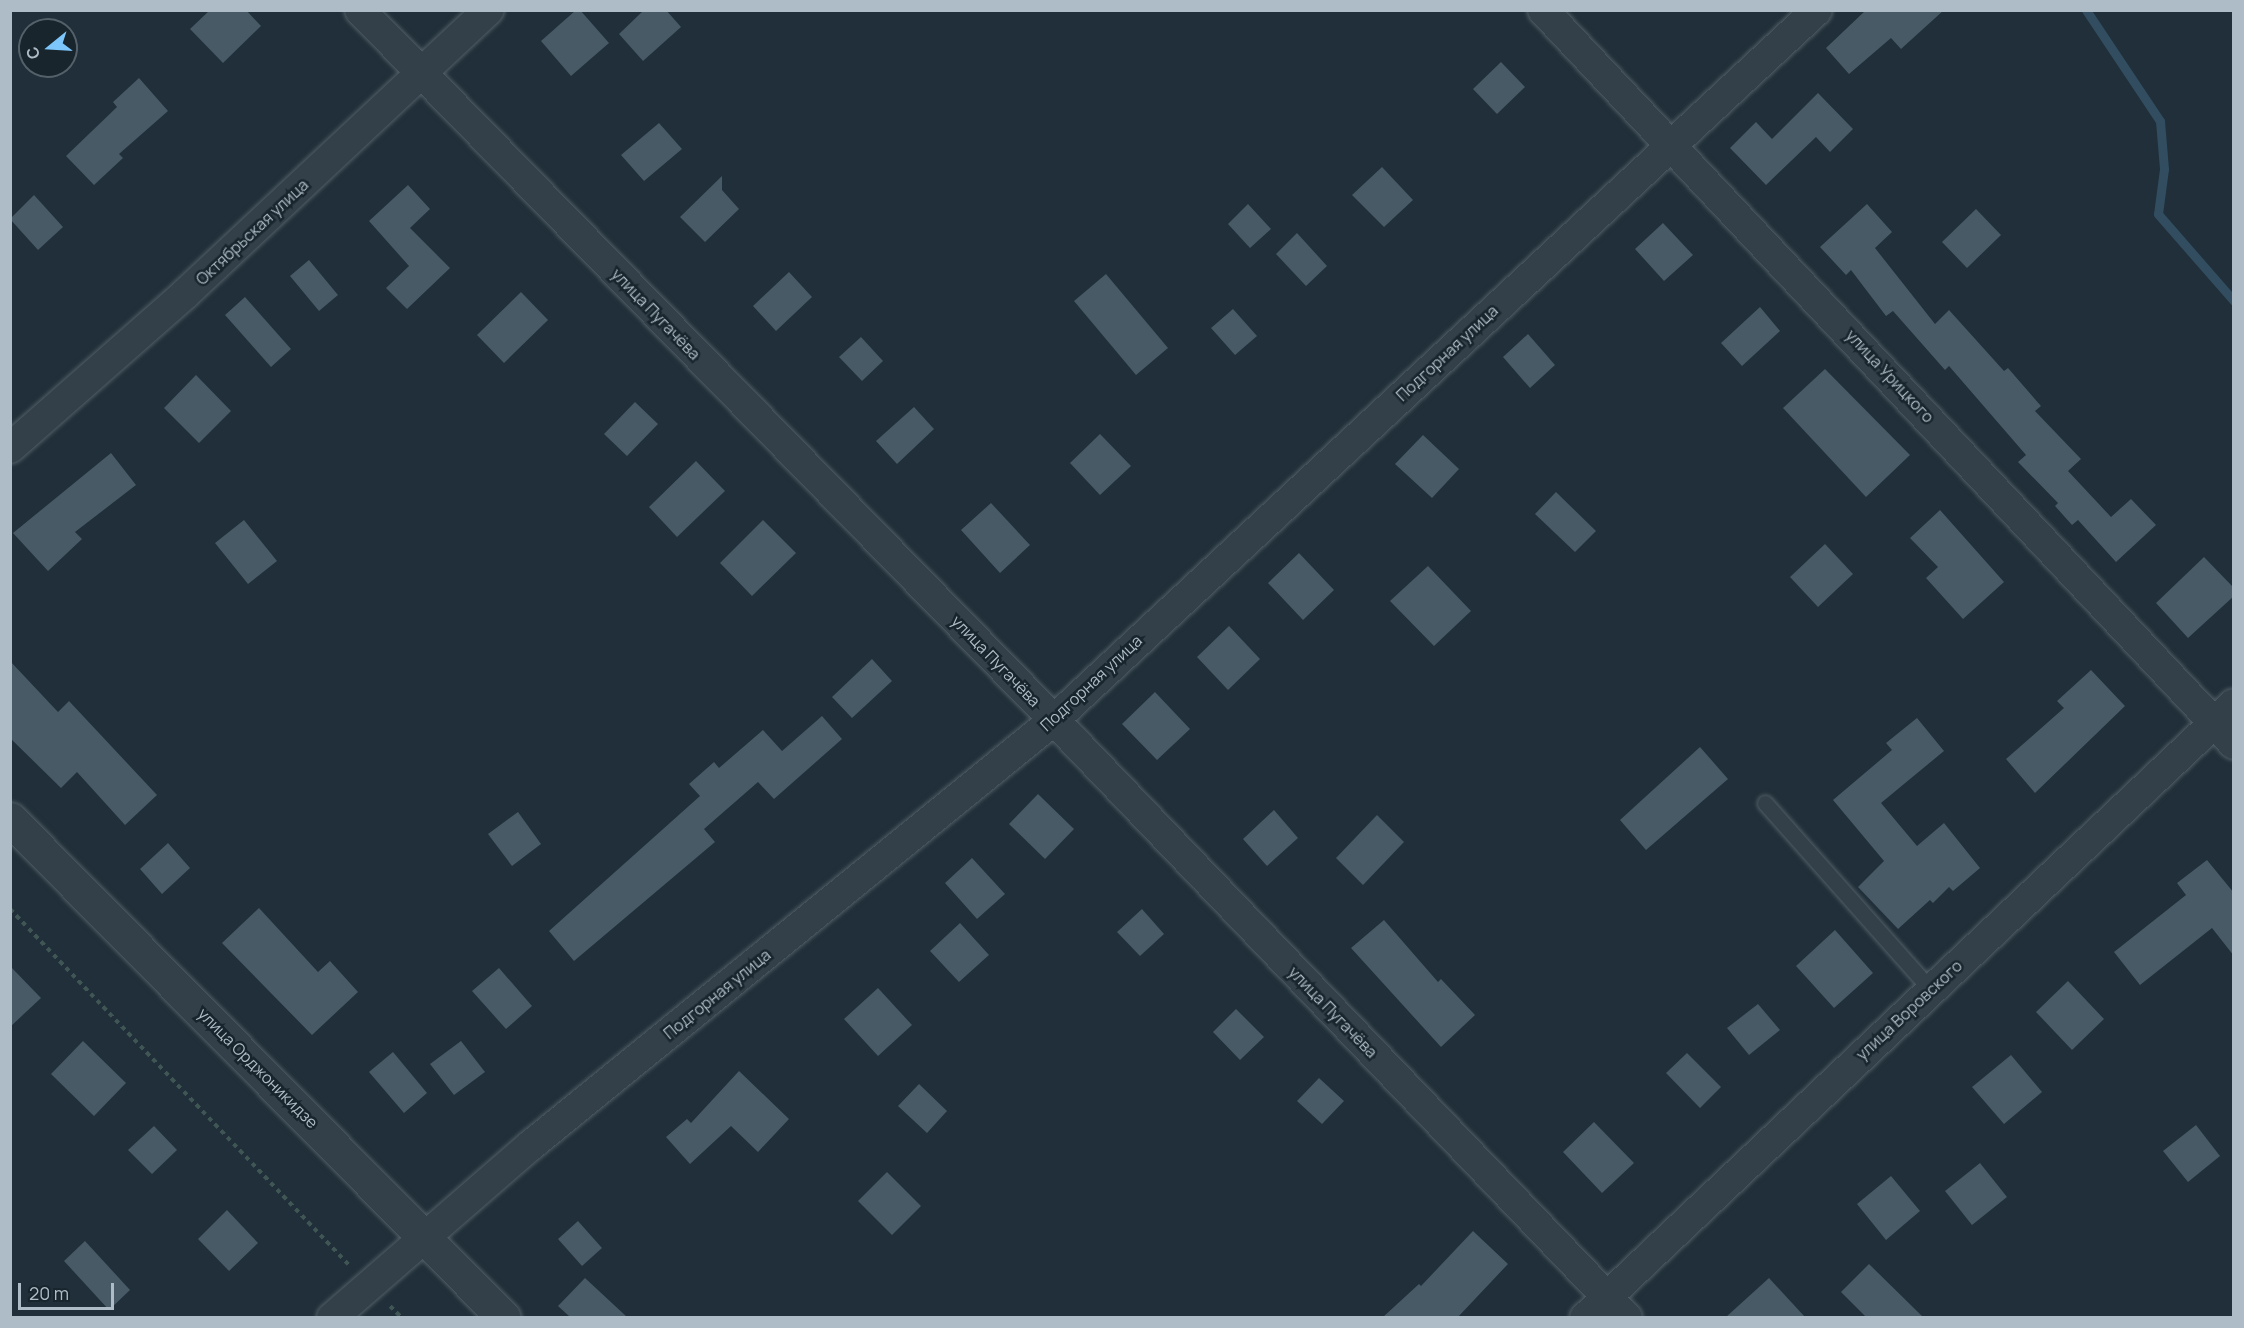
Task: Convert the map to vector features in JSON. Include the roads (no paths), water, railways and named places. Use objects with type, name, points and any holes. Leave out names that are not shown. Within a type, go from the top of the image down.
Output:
[{"type":"street","name":"улица Пугачёва","points":[[360,10],[1054,720],[1606,1311]]},
{"type":"street","name":"Октябрьская улица","points":[[10,448],[185,294],[489,10]]},
{"type":"street","name":"улица Урицкого","points":[[1544,10],[2223,713],[2234,744]]},
{"type":"street","name":"Подгорная улица","points":[[332,1317],[424,1235],[1054,720],[1817,10]]},
{"type":"street","name":"улица Воровского","points":[[1606,1311],[1931,990],[2223,713]]},
{"type":"street","name":"улица Орджоникидзе","points":[[10,819],[504,1317]]},
{"type":"lane","points":[[1765,803],[1931,990]]},
{"type":"waterway","points":[[2086,10],[2160,121],[2164,169],[2158,214],[2234,301]]}]
